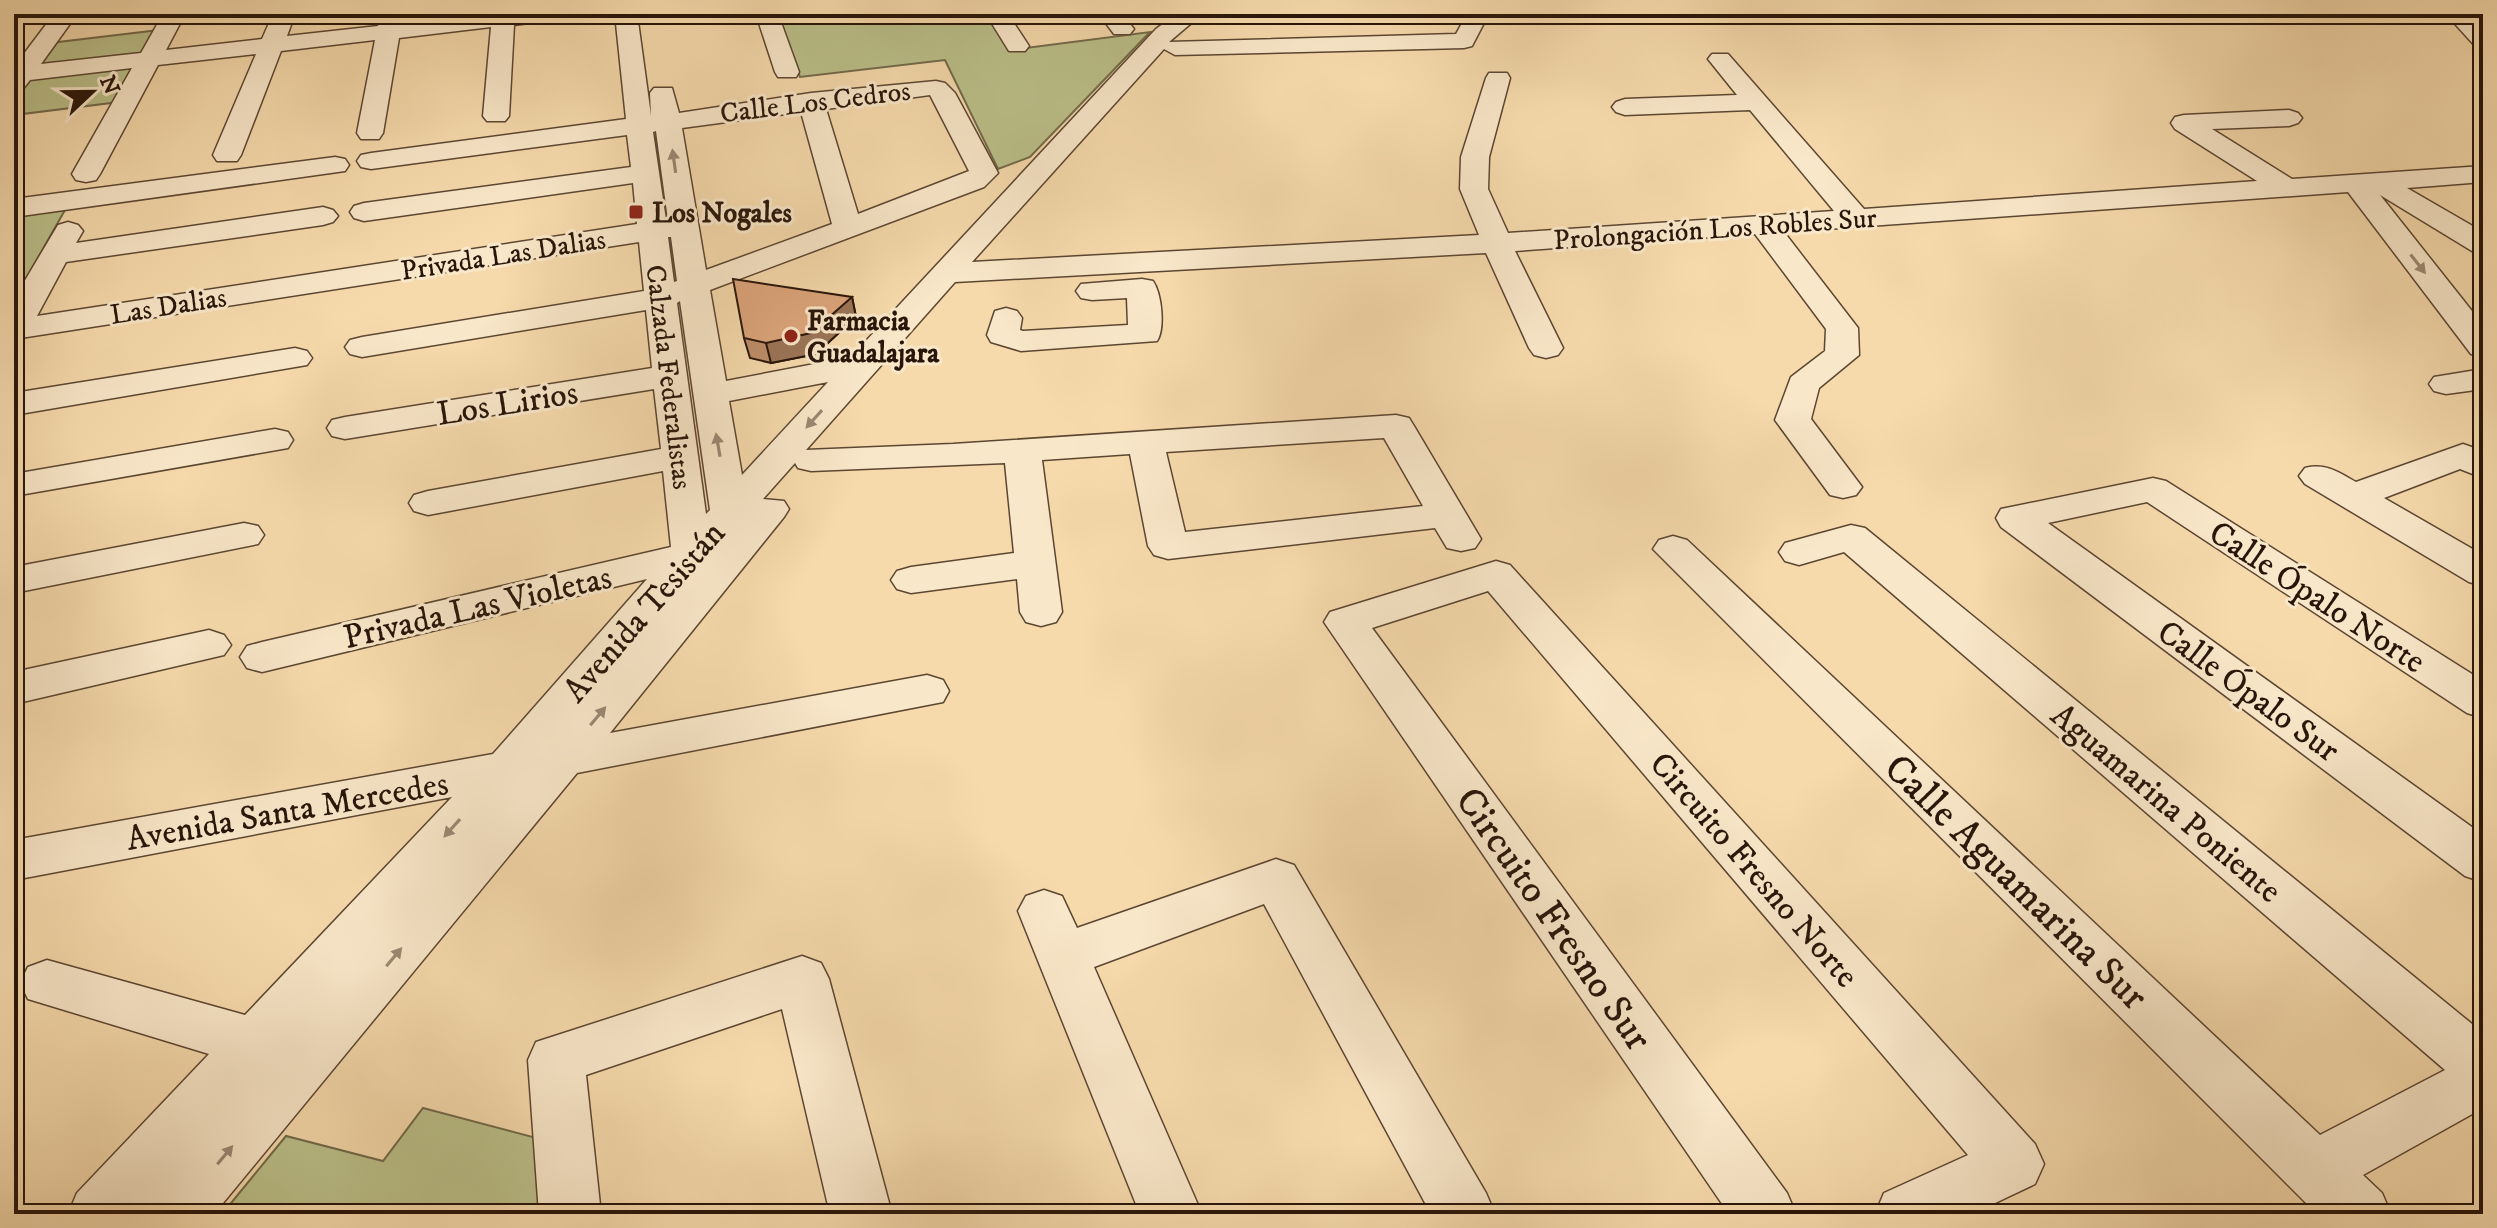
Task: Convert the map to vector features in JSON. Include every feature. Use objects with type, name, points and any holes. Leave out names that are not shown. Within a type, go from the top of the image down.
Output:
[{"type":"street","points":[[17,77],[66,14]]},
{"type":"street","points":[[14,328],[54,255],[174,14]]},
{"type":"street","points":[[227,155],[284,14]]},
{"type":"street","points":[[17,77],[271,45],[390,23],[550,14]]},
{"type":"street","name":"Calzada Federalistas","points":[[626,14],[653,122],[684,226],[732,531]]},
{"type":"street","name":"Calzada Federalistas","points":[[649,14],[653,122],[645,173],[696,598]]},
{"type":"street","points":[[767,14],[787,72]]},
{"type":"street","points":[[997,14],[1017,46]]},
{"type":"street","name":"Avenida Tesistán","points":[[99,1214],[505,771],[692,555],[732,531],[811,460],[962,273],[1105,112],[1183,31],[1216,14]]},
{"type":"street","points":[[2457,14],[2483,41]]},
{"type":"street","points":[[496,116],[503,17]]},
{"type":"street","points":[[1183,31],[1464,41],[1474,21]]},
{"type":"street","points":[[370,133],[390,23]]},
{"type":"street","points":[[1720,59],[1856,218]]},
{"type":"street","points":[[1498,78],[1475,157],[1474,189],[1546,348]]},
{"type":"street","name":"Calle Los Cedros","points":[[362,347],[660,298],[974,181],[984,173],[942,93],[936,88],[811,101],[371,161]]},
{"type":"street","points":[[811,101],[848,228]]},
{"type":"street","points":[[1625,107],[1754,102]]},
{"type":"street","points":[[2287,188],[2184,123],[2289,118]]},
{"type":"street","points":[[14,208],[86,187],[335,165]]},
{"type":"street","points":[[364,212],[645,173]]},
{"type":"street","name":"Prolongación Los Robles Sur","points":[[962,273],[1089,278],[1498,243],[2483,174]]},
{"type":"street","points":[[2367,182],[2483,245]]},
{"type":"street","points":[[2367,182],[2483,347]]},
{"type":"street","points":[[54,255],[323,216]]},
{"type":"street","points":[[2448,224],[2483,221]]},
{"type":"street","points":[[1763,225],[1842,328],[1842,355],[1803,384],[1793,420],[1843,487]]},
{"type":"street","name":"Privada Las Dalias","points":[[322,282],[684,226]]},
{"type":"street","name":"Avenida Tesistán","points":[[175,1214],[696,598],[732,531],[863,365],[962,273]]},
{"type":"street","points":[[1006,318],[1003,335],[1021,341],[1145,334],[1142,288],[1089,278],[1091,336]]},
{"type":"street","name":"Las Dalias","points":[[14,328],[322,282]]},
{"type":"street","points":[[14,404],[295,358]]},
{"type":"street","points":[[709,395],[863,365]]},
{"type":"street","name":"Los Lirios","points":[[345,428],[669,376]]},
{"type":"street","points":[[2446,384],[2483,379]]},
{"type":"street","points":[[811,460],[1396,426],[1454,527],[1168,546],[1145,441]]},
{"type":"street","points":[[14,485],[275,440]]},
{"type":"street","points":[[1022,450],[1041,612]]},
{"type":"street","points":[[428,503],[679,457]]},
{"type":"street","points":[[2353,497],[2473,461]]},
{"type":"street","points":[[2318,476],[2483,573]]},
{"type":"street","name":"Calle Ópalo Sur","points":[[2153,489],[2015,518],[2483,862]]},
{"type":"street","name":"Calle Ópalo Norte","points":[[2153,489],[2483,702]]},
{"type":"street","points":[[14,580],[244,535]]},
{"type":"street","name":"Aguamarina Poniente","points":[[1799,552],[1851,537],[2483,1067]]},
{"type":"street","name":"Privada Las Violetas","points":[[262,657],[692,555]]},
{"type":"street","points":[[911,580],[1035,563]]},
{"type":"street","name":"Calle Aguamarina Sur","points":[[1709,568],[2360,1214]]},
{"type":"street","name":"Circuito Fresno Norte","points":[[1345,622],[1496,574],[2014,1164],[1906,1214]]},
{"type":"street","name":"Circuito Fresno Sur","points":[[1345,622],[1765,1214]]},
{"type":"street","points":[[14,688],[209,645]]},
{"type":"street","name":"Avenida Santa Mercedes","points":[[14,860],[927,691]]},
{"type":"street","points":[[1171,1214],[1053,934],[1276,879],[1464,1214]]},
{"type":"street","points":[[570,1214],[556,1060],[802,979],[861,1214]]},
{"type":"street","points":[[47,983],[256,1043]]},
{"type":"street","points":[[2315,1169],[2483,1079]]},
{"type":"path","points":[[14,250],[19,237]]},
{"type":"green space","points":[[778,14],[988,14],[1011,50],[1150,32],[1030,157],[998,169],[945,60],[800,77]]},
{"type":"green space","points":[[159,30],[143,58],[32,71],[50,43]]},
{"type":"green space","points":[[138,67],[119,102],[14,115],[14,102],[29,80]]},
{"type":"green space","points":[[65,210],[14,300],[14,216]]},
{"type":"green space","points":[[423,1108],[544,1140],[550,1214],[222,1214],[286,1136],[383,1161]]},
{"type":"building","points":[[733,279],[852,297],[811,333],[766,343],[744,338]]},
{"type":"place","name":"Los Nogales","points":[[636,212]]},
{"type":"place","name":"Farmacia Guadalajara","points":[[791,336]]}]
